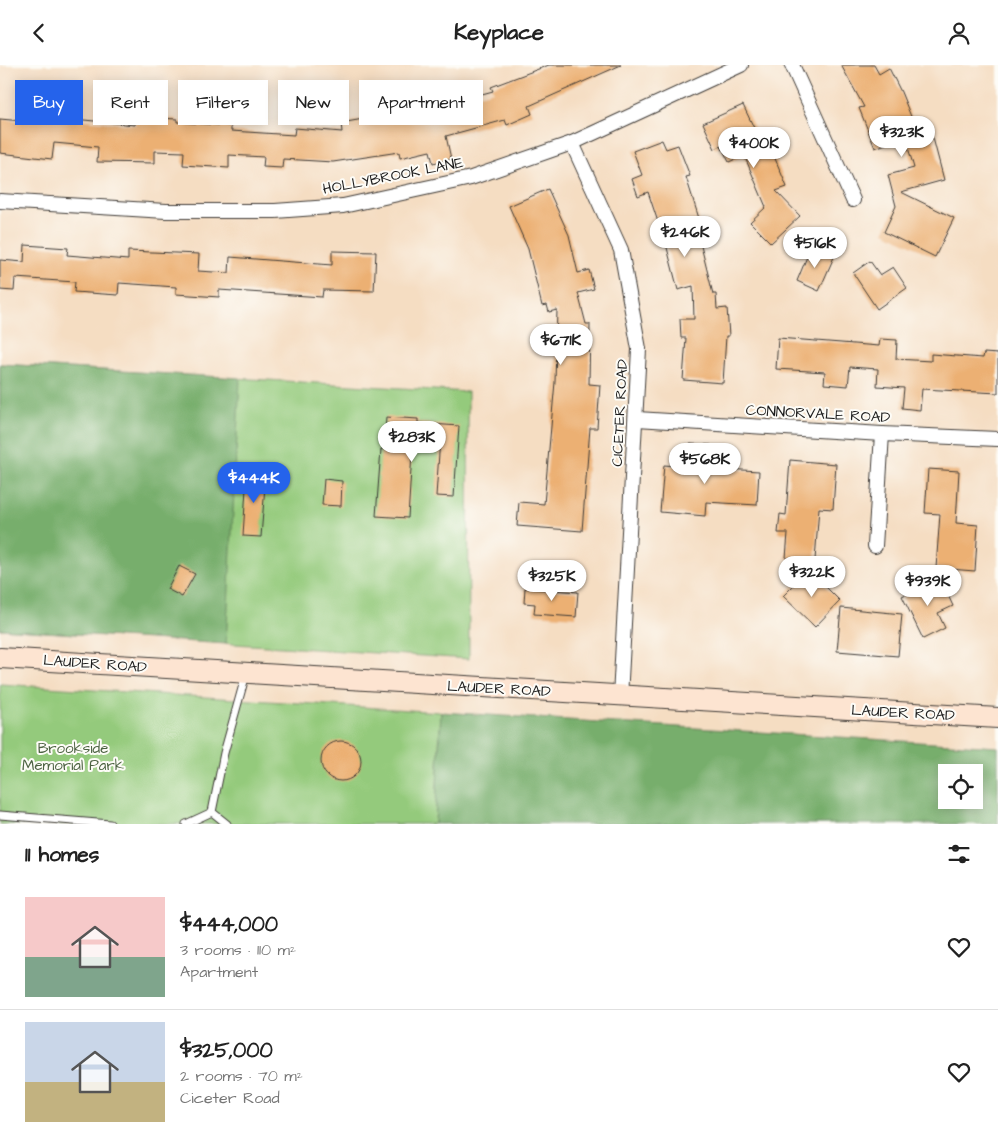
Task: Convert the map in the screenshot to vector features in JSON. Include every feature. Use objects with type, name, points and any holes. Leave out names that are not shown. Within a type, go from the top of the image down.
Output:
[{"type":"main road","name":"LAUDER ROAD","points":[[0,658],[620,697],[998,718]]},
{"type":"street","name":"HOLLYBROOK LANE","points":[[0,201],[166,211],[275,211],[343,206],[471,178],[572,143],[741,65]]},
{"type":"street","points":[[792,65],[853,200]]},
{"type":"street","name":"CICETER ROAD","points":[[572,143],[621,250],[640,349],[620,697]]},
{"type":"street","name":"CONNORVALE ROAD","points":[[637,419],[998,439]]},
{"type":"street","points":[[875,546],[882,434]]},
{"type":"lane","points":[[212,812],[224,753],[246,674]]},
{"type":"lane","points":[[186,824],[212,812]]},
{"type":"lane","points":[[212,812],[226,824]]},
{"type":"lane","points":[[0,815],[110,824]]},
{"type":"green space","points":[[0,364],[468,392],[469,659],[0,629]]},
{"type":"green space","points":[[0,364],[240,378],[226,644],[0,629]]},
{"type":"green space","name":"Brookside Memorial Park","points":[[0,684],[441,712],[435,824],[0,824]]},
{"type":"green space","points":[[441,712],[998,747],[998,824],[435,824]]},
{"type":"building","points":[[549,65],[621,65],[529,106],[532,114],[507,125],[505,120],[446,136],[451,159],[433,163],[430,151],[400,158],[399,152],[333,162],[283,159],[282,168],[263,167],[264,157],[229,155],[229,168],[183,165],[184,152],[155,151],[155,163],[97,162],[98,147],[54,143],[52,159],[0,153],[0,119],[15,120],[15,125],[83,125],[83,120],[93,121],[93,125],[168,125],[168,119],[177,119],[178,125],[231,126],[231,131],[294,135],[295,128],[342,132],[341,125],[349,125],[349,122],[359,120],[359,125],[483,125],[483,94],[493,91],[491,87]]},
{"type":"building","points":[[841,65],[874,65],[879,74],[889,68],[921,141],[933,138],[944,180],[901,192],[954,218],[935,257],[884,232],[896,206],[888,175],[914,168],[905,137],[875,148],[859,108],[864,107]]},
{"type":"building","points":[[743,105],[765,151],[771,149],[787,187],[776,191],[800,216],[771,243],[750,222],[766,207],[744,155],[729,162],[721,146],[715,149],[703,123]]},
{"type":"building","points":[[662,140],[666,149],[678,145],[690,176],[686,177],[702,228],[697,230],[713,294],[716,294],[717,309],[727,308],[729,336],[726,336],[723,383],[683,380],[686,338],[681,338],[680,319],[694,319],[693,286],[678,290],[665,240],[648,192],[638,196],[632,179],[642,175],[633,151]]},
{"type":"building","points":[[548,189],[569,235],[578,273],[589,270],[594,289],[578,293],[586,324],[590,324],[589,384],[600,385],[597,428],[590,428],[582,531],[517,526],[519,502],[544,504],[555,382],[557,310],[549,312],[547,305],[542,306],[528,249],[509,206]]},
{"type":"building","points":[[25,245],[68,248],[67,255],[128,260],[128,251],[199,254],[198,271],[229,273],[230,257],[332,265],[332,251],[376,252],[374,291],[323,290],[322,297],[219,290],[219,297],[176,294],[176,287],[119,283],[118,295],[74,292],[75,282],[15,278],[14,291],[0,290],[0,260],[24,262]]},
{"type":"building","points":[[811,247],[834,257],[819,291],[797,281]]},
{"type":"building","points":[[870,261],[880,275],[893,267],[907,288],[877,309],[853,273]]},
{"type":"building","points":[[778,338],[879,346],[880,339],[897,340],[896,359],[931,361],[931,354],[983,358],[984,353],[998,354],[998,393],[922,389],[920,410],[902,408],[904,388],[877,386],[878,369],[850,367],[848,386],[824,384],[825,372],[776,369]]},
{"type":"building","points":[[386,417],[418,419],[418,423],[459,426],[454,497],[436,496],[440,439],[413,437],[408,518],[376,516],[381,449],[384,449]]},
{"type":"building","points":[[690,444],[711,445],[709,468],[759,471],[757,505],[706,502],[705,516],[660,512],[664,465],[688,467]]},
{"type":"building","points":[[790,460],[836,464],[833,509],[819,508],[815,560],[786,558],[788,533],[778,533],[780,514],[786,515]]},
{"type":"building","points":[[928,469],[959,471],[956,523],[978,525],[975,571],[936,568],[940,514],[925,513]]},
{"type":"building","points":[[247,472],[266,473],[261,537],[243,536]]},
{"type":"building","points":[[324,479],[342,481],[341,506],[322,505]]},
{"type":"building","points":[[179,566],[195,574],[182,597],[167,589]]},
{"type":"building","points":[[809,570],[840,601],[815,627],[783,596]]},
{"type":"building","points":[[940,578],[953,606],[938,613],[945,628],[923,639],[902,596]]},
{"type":"building","points":[[525,588],[578,592],[576,617],[534,614],[535,604],[524,603]]},
{"type":"building","points":[[841,608],[902,614],[898,656],[837,651]]},
{"type":"building","points":[[341,741],[355,747],[361,761],[355,775],[341,781],[327,775],[321,761],[327,747]]}]
